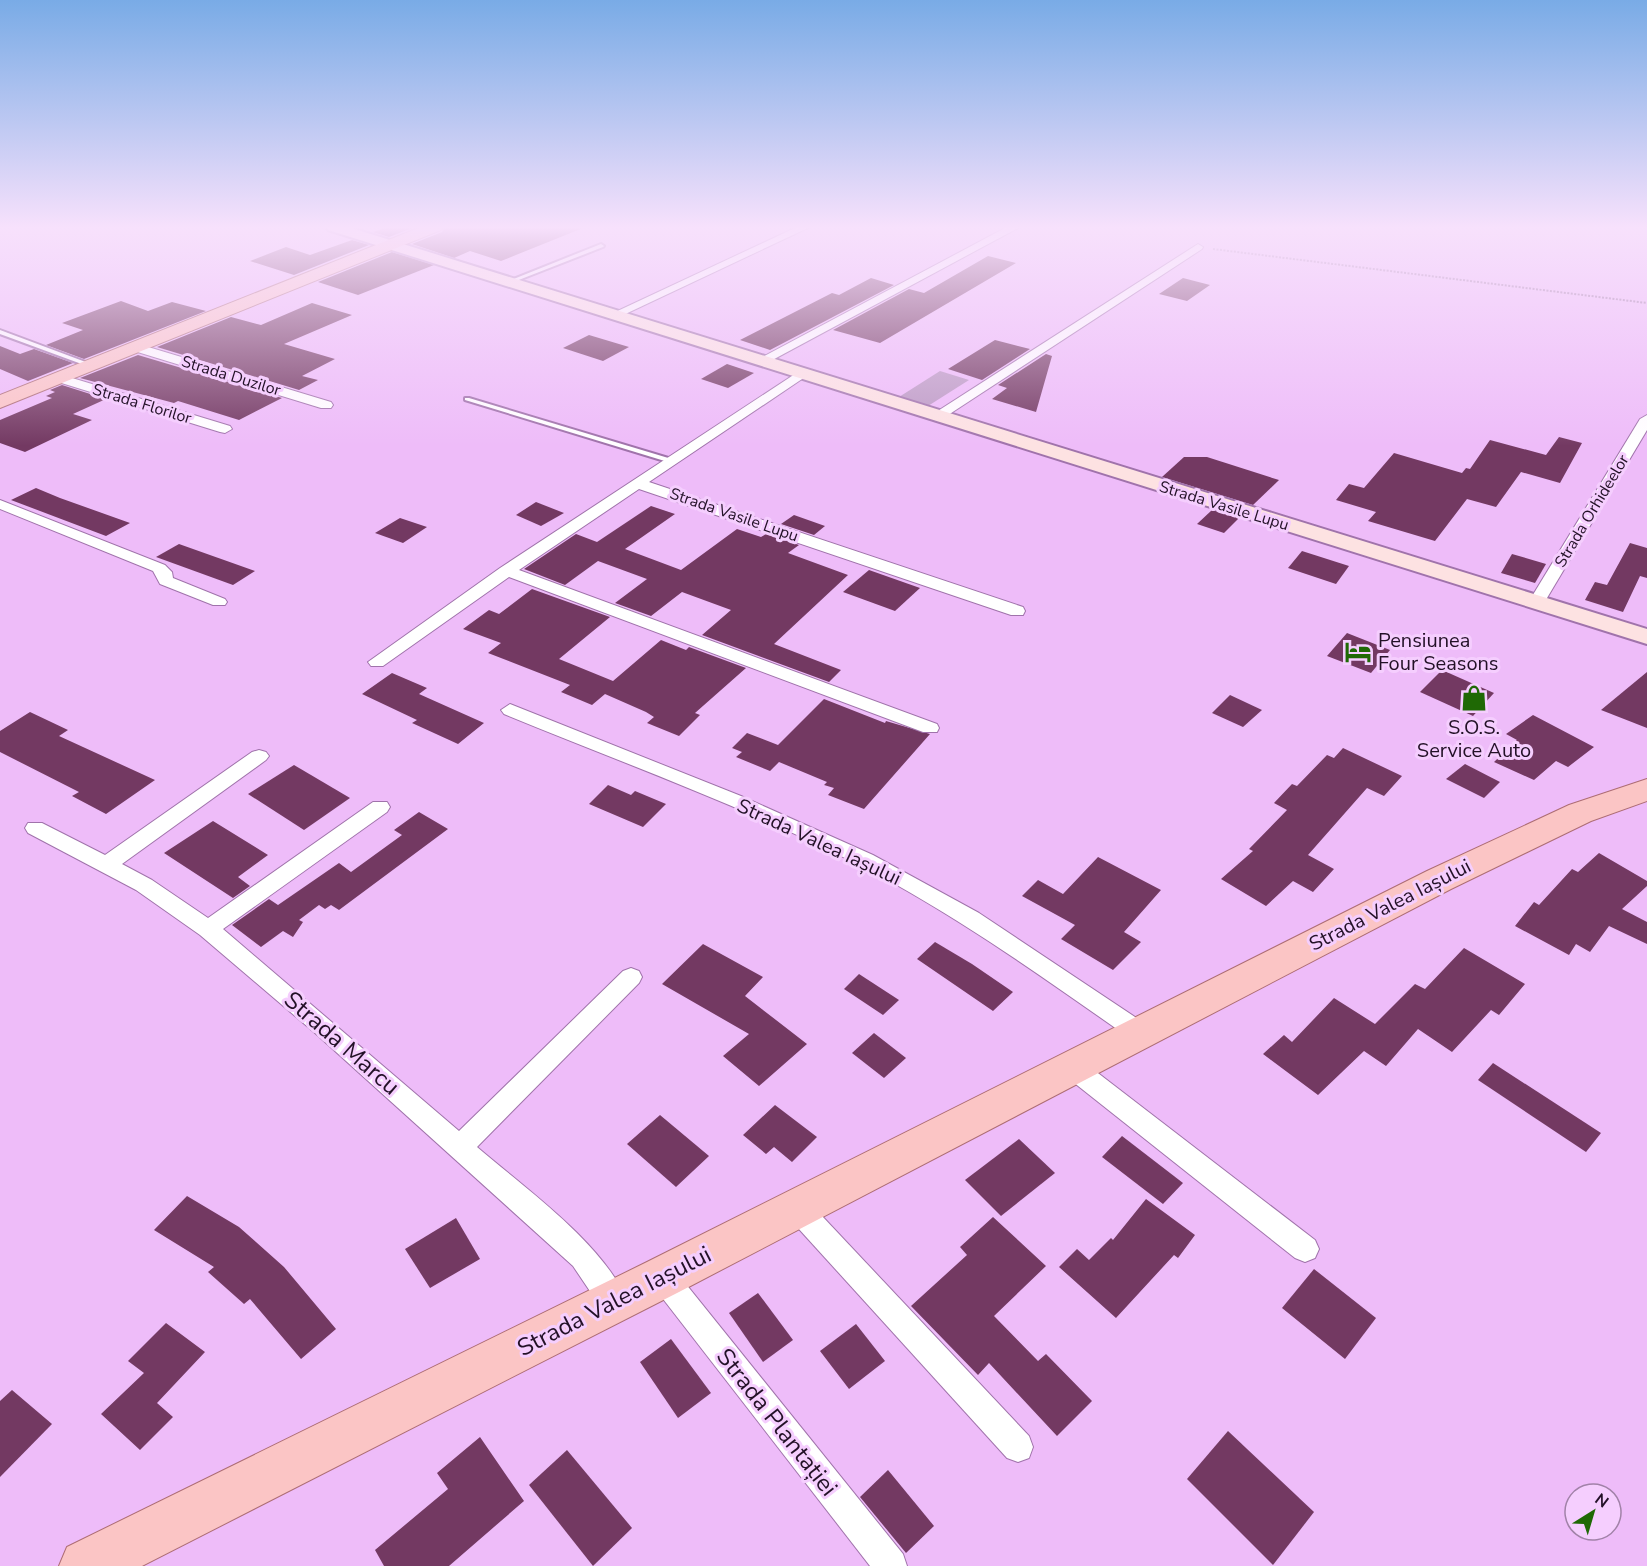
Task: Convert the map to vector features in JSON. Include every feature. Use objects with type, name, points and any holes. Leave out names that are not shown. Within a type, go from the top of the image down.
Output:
[{"type":"main road","points":[[3,398],[59,378],[252,300]]},
{"type":"main road","name":"Strada Vasile Lupu","points":[[567,300],[1647,637]]},
{"type":"main road","name":"Strada Valea Iașului","points":[[86,1566],[614,1302],[1139,1032],[1536,832],[1580,813],[1647,790]]},
{"type":"street","points":[[615,315],[647,300]]},
{"type":"street","points":[[761,361],[876,300]]},
{"type":"street","points":[[938,416],[1117,300]]},
{"type":"street","name":"Strada Duzilor","points":[[135,347],[326,405]]},
{"type":"street","name":"Strada Vasile Lupu","points":[[637,483],[801,374]]},
{"type":"street","name":"Strada Florilor","points":[[59,378],[225,429]]},
{"type":"street","name":"Strada Orhideelor","points":[[1536,603],[1647,419]]},
{"type":"street","points":[[377,662],[506,571],[637,483]]},
{"type":"street","name":"Strada Vasile Lupu","points":[[637,483],[1017,611]]},
{"type":"street","points":[[0,504],[159,568],[164,572],[166,581],[219,602]]},
{"type":"street","points":[[506,571],[930,728]]},
{"type":"street","name":"Strada Valea Iașului","points":[[510,710],[797,827],[868,861],[995,935],[1139,1032]]},
{"type":"street","points":[[107,864],[259,756]]},
{"type":"street","points":[[208,929],[380,807]]},
{"type":"street","name":"Strada Marcu","points":[[35,828],[107,864],[177,906],[208,929],[460,1147],[583,1257],[614,1302]]},
{"type":"street","points":[[460,1147],[631,977]]},
{"type":"street","points":[[1072,1067],[1305,1249]]},
{"type":"street","points":[[797,1208],[1018,1447]]},
{"type":"street","name":"Strada Plantației","points":[[663,1277],[891,1566]]},
{"type":"lane","points":[[0,332],[89,365]]},
{"type":"lane","points":[[467,399],[671,460]]},
{"type":"path","points":[[1623,300],[1647,303]]},
{"type":"shaded area","points":[[940,371],[969,380],[928,406],[899,397]]},
{"type":"building","points":[[818,300],[865,300],[770,350],[740,340]]},
{"type":"building","points":[[888,300],[953,300],[880,343],[833,330]]},
{"type":"building","points":[[121,301],[148,311],[172,302],[206,311],[84,359],[46,345],[83,330],[62,323]]},
{"type":"building","points":[[312,303],[352,315],[284,344],[335,359],[302,376],[318,380],[299,390],[157,347],[231,317],[261,325]]},
{"type":"building","points":[[589,335],[629,347],[603,361],[563,348]]},
{"type":"building","points":[[995,340],[1030,349],[982,380],[948,369]]},
{"type":"building","points":[[0,346],[20,354],[34,349],[73,363],[28,381],[0,369]]},
{"type":"building","points":[[1046,354],[1052,356],[1036,412],[992,399],[1007,388],[998,385]]},
{"type":"building","points":[[138,355],[282,398],[239,420],[178,401],[174,403],[80,378]]},
{"type":"building","points":[[727,364],[754,373],[728,388],[701,379]]},
{"type":"building","points":[[62,385],[106,399],[73,414],[92,420],[25,452],[0,443],[0,420],[52,398],[46,396],[55,392],[50,390]]},
{"type":"building","points":[[1559,437],[1582,443],[1560,483],[1521,472],[1496,507],[1467,499],[1435,541],[1368,521],[1376,512],[1336,500],[1349,484],[1364,488],[1394,453],[1462,473],[1466,468],[1470,469],[1490,440],[1546,455]]},
{"type":"building","points":[[1184,457],[1207,457],[1279,480],[1253,505],[1162,477]]},
{"type":"building","points":[[36,488],[130,523],[106,536],[11,500]]},
{"type":"building","points":[[536,502],[564,513],[541,526],[516,515]]},
{"type":"building","points":[[651,506],[675,514],[625,549],[681,570],[737,529],[761,537],[766,534],[799,545],[788,553],[848,575],[774,644],[841,670],[829,682],[702,635],[731,610],[682,592],[651,616],[615,603],[647,579],[598,561],[565,585],[524,569],[576,534],[597,542]]},
{"type":"building","points":[[1212,510],[1239,518],[1224,533],[1197,524]]},
{"type":"building","points":[[794,515],[825,526],[814,535],[781,524]]},
{"type":"building","points":[[400,518],[427,527],[403,543],[375,533]]},
{"type":"building","points":[[1630,543],[1647,548],[1647,578],[1640,576],[1623,612],[1585,600],[1595,582],[1607,585]]},
{"type":"building","points":[[179,544],[255,571],[233,585],[156,557]]},
{"type":"building","points":[[1302,551],[1349,566],[1336,584],[1288,568]]},
{"type":"building","points":[[1512,554],[1546,564],[1535,583],[1501,573]]},
{"type":"building","points":[[869,570],[920,588],[895,611],[843,592]]},
{"type":"building","points":[[532,589],[610,617],[559,659],[613,681],[661,640],[686,650],[689,647],[746,668],[695,713],[700,715],[679,736],[647,723],[654,717],[646,712],[605,694],[592,705],[561,692],[570,685],[488,653],[501,643],[463,629],[489,610],[499,614]]},
{"type":"building","points":[[1347,633],[1390,650],[1371,673],[1327,656]]},
{"type":"building","points":[[1442,670],[1494,693],[1473,716],[1420,692]]},
{"type":"building","points":[[1647,672],[1647,728],[1601,710]]},
{"type":"building","points":[[392,673],[427,688],[419,694],[484,723],[458,744],[412,723],[417,720],[362,694]]},
{"type":"building","points":[[1230,695],[1262,710],[1243,727],[1212,713]]},
{"type":"building","points":[[824,699],[885,723],[886,721],[930,734],[864,809],[828,795],[834,788],[824,785],[827,782],[779,762],[770,771],[736,757],[742,752],[732,748],[747,733],[778,745]]},
{"type":"building","points":[[30,712],[68,730],[59,736],[155,780],[106,814],[72,796],[79,792],[0,752],[0,731]]},
{"type":"building","points":[[1533,715],[1594,747],[1568,767],[1556,761],[1534,780],[1494,762],[1517,740],[1506,734]]},
{"type":"building","points":[[1343,748],[1402,776],[1384,796],[1367,788],[1308,855],[1334,869],[1313,892],[1293,881],[1266,906],[1221,879],[1253,851],[1249,849],[1287,810],[1274,803],[1292,784],[1297,786],[1327,755],[1334,758]]},
{"type":"building","points":[[1465,764],[1500,782],[1484,798],[1446,779]]},
{"type":"building","points":[[294,765],[350,798],[304,830],[248,794]]},
{"type":"building","points":[[608,785],[631,795],[635,791],[666,804],[643,827],[589,804]]},
{"type":"building","points":[[419,812],[448,829],[339,910],[331,905],[325,909],[319,905],[299,920],[303,922],[293,937],[283,931],[261,947],[232,925],[269,899],[278,905],[339,863],[351,872],[402,835],[394,830]]},
{"type":"building","points":[[213,821],[268,855],[238,877],[250,886],[233,898],[164,853]]},
{"type":"building","points":[[1599,853],[1647,881],[1647,886],[1622,909],[1647,922],[1647,944],[1609,926],[1590,952],[1576,944],[1569,955],[1515,926],[1534,902],[1539,905],[1572,869],[1578,872]]},
{"type":"building","points":[[1098,857],[1161,890],[1124,932],[1141,942],[1113,970],[1061,939],[1075,925],[1022,896],[1038,880],[1063,894]]},
{"type":"building","points":[[935,942],[1013,992],[993,1011],[917,959]]},
{"type":"building","points":[[703,944],[763,977],[745,996],[807,1044],[759,1086],[723,1056],[749,1034],[662,984]]},
{"type":"building","points":[[1464,948],[1525,984],[1499,1015],[1491,1010],[1452,1052],[1418,1029],[1386,1066],[1364,1051],[1318,1095],[1263,1054],[1284,1035],[1292,1042],[1334,998],[1375,1024],[1415,984],[1425,989]]},
{"type":"building","points":[[859,974],[899,1000],[883,1015],[844,989]]},
{"type":"building","points":[[874,1033],[906,1058],[884,1078],[852,1053]]},
{"type":"building","points":[[1493,1063],[1601,1133],[1586,1152],[1478,1080]]},
{"type":"building","points":[[775,1105],[817,1137],[792,1162],[774,1147],[766,1154],[743,1135]]},
{"type":"building","points":[[660,1115],[709,1156],[676,1187],[627,1144]]},
{"type":"building","points":[[1122,1136],[1183,1183],[1163,1204],[1102,1157]]},
{"type":"building","points":[[1019,1139],[1055,1173],[1001,1216],[965,1180]]},
{"type":"building","points":[[187,1196],[239,1227],[284,1267],[336,1329],[301,1359],[250,1299],[244,1304],[208,1272],[214,1267],[154,1230]]},
{"type":"building","points":[[1146,1199],[1195,1235],[1178,1258],[1174,1255],[1116,1318],[1059,1267],[1077,1249],[1089,1260],[1111,1238],[1113,1240]]},
{"type":"building","points":[[993,1217],[1046,1266],[994,1316],[1038,1361],[1046,1354],[1092,1401],[1057,1436],[989,1363],[978,1375],[911,1306],[967,1255],[960,1247]]},
{"type":"building","points":[[456,1218],[480,1259],[430,1288],[405,1249]]},
{"type":"building","points":[[1314,1269],[1376,1318],[1345,1359],[1282,1308]]},
{"type":"building","points":[[758,1293],[793,1340],[763,1362],[729,1313]]},
{"type":"building","points":[[166,1323],[205,1352],[157,1403],[173,1417],[140,1450],[101,1414],[144,1373],[128,1361]]},
{"type":"building","points":[[856,1324],[885,1361],[849,1389],[820,1351]]},
{"type":"building","points":[[671,1339],[711,1393],[678,1418],[640,1362]]},
{"type":"building","points":[[12,1390],[52,1424],[0,1477],[0,1401]]},
{"type":"building","points":[[1228,1431],[1314,1512],[1273,1565],[1187,1479]]},
{"type":"building","points":[[480,1437],[524,1501],[449,1566],[384,1566],[375,1550],[448,1489],[437,1473]]},
{"type":"building","points":[[567,1450],[632,1528],[593,1566],[529,1485]]},
{"type":"building","points":[[888,1470],[934,1526],[906,1553],[860,1497]]},
{"type":"place","name":"Pensiunea Four Seasons","points":[[1358,652]]},
{"type":"place","name":"S.O.S. Service Auto","points":[[1474,698]]}]
